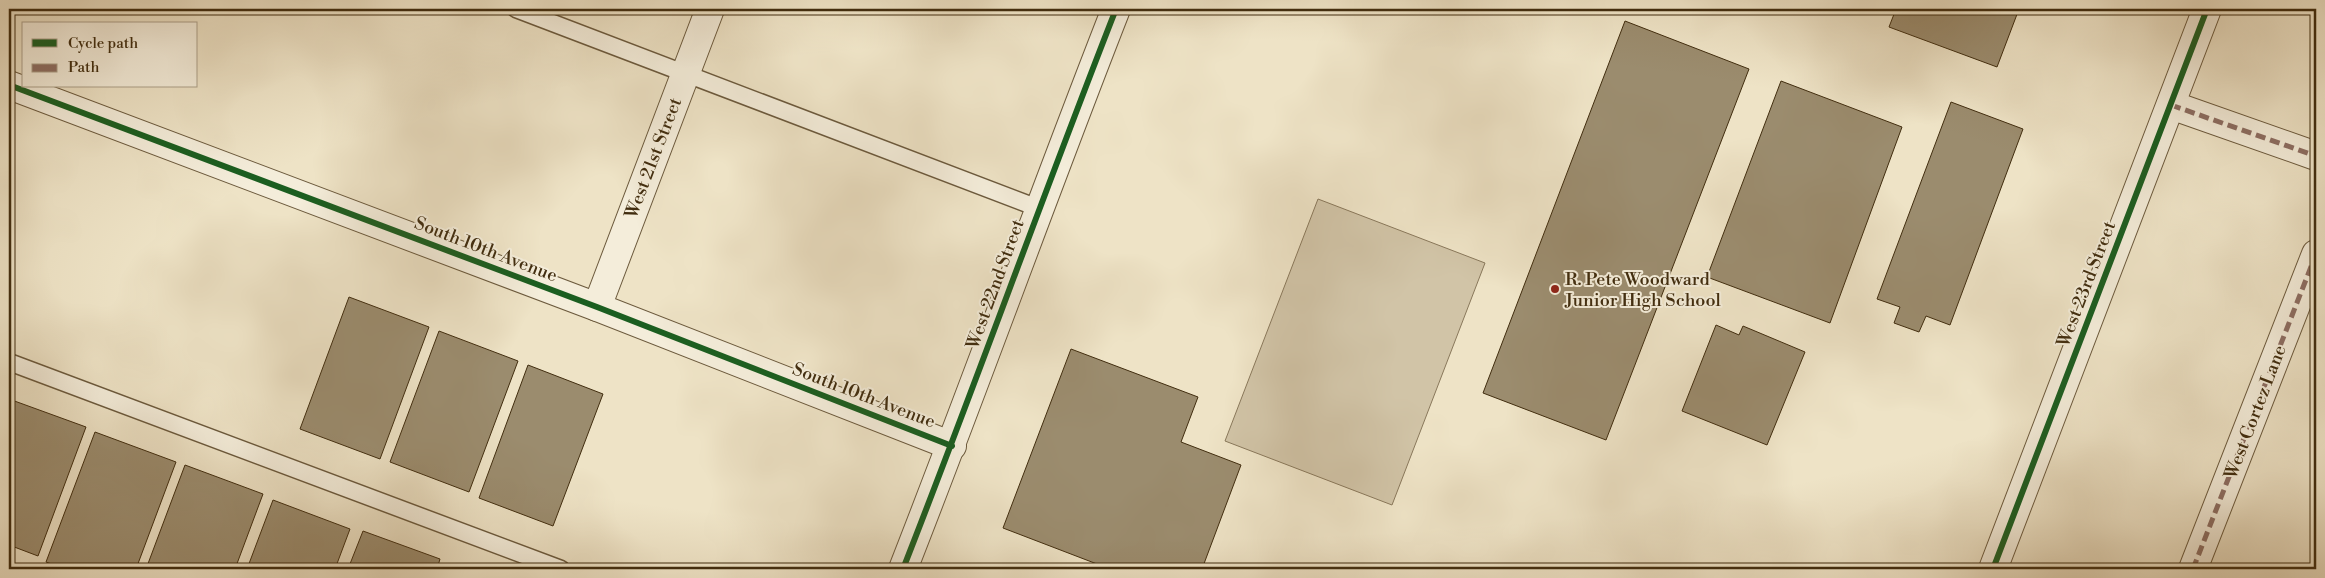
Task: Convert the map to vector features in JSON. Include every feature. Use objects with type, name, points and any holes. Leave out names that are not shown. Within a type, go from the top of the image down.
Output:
[{"type":"street","name":"West 21st Street","points":[[596,307],[710,9]]},
{"type":"street","name":"West 22nd Street","points":[[904,569],[952,446],[1038,208],[1116,9]]},
{"type":"street","name":"West 23rd Street","points":[[1993,569],[2207,9]]},
{"type":"street","name":"South 10th Avenue","points":[[9,85],[596,307],[952,446]]},
{"type":"street","points":[[2171,105],[2316,156]]},
{"type":"street","name":"West Cortez Lane","points":[[2193,569],[2316,254]]},
{"type":"lane","points":[[516,9],[1038,208]]},
{"type":"lane","points":[[9,362],[560,569]]},
{"type":"shaded area","points":[[1318,199],[1485,263],[1392,505],[1225,441]]},
{"type":"building","points":[[1896,9],[2019,9],[1997,67],[1889,27]]},
{"type":"building","points":[[1625,21],[1749,69],[1606,440],[1483,393]]},
{"type":"building","points":[[1781,81],[1902,127],[1830,323],[1707,277]]},
{"type":"building","points":[[1951,102],[2023,129],[1950,325],[1926,316],[1919,332],[1894,323],[1900,307],[1877,299]]},
{"type":"building","points":[[349,297],[429,327],[380,459],[300,429]]},
{"type":"building","points":[[1716,325],[1739,335],[1743,326],[1805,352],[1767,445],[1682,411]]},
{"type":"building","points":[[439,331],[518,361],[469,492],[390,462]]},
{"type":"building","points":[[1071,349],[1198,397],[1181,442],[1241,465],[1202,569],[1144,569],[1136,566],[1135,569],[1110,569],[1003,528]]},
{"type":"building","points":[[528,365],[603,394],[553,526],[479,498]]},
{"type":"building","points":[[9,399],[86,427],[38,556],[9,545]]},
{"type":"building","points":[[95,432],[176,462],[136,569],[66,569],[46,562]]},
{"type":"building","points":[[185,465],[263,494],[235,569],[146,569]]},
{"type":"building","points":[[273,500],[350,529],[335,569],[247,569]]},
{"type":"building","points":[[363,531],[440,559],[437,569],[348,569]]},
{"type":"marked path","points":[[2171,105],[2316,156]]},
{"type":"marked path","points":[[2193,569],[2316,254]]},
{"type":"cycle path","points":[[903,569],[1116,9]]},
{"type":"cycle path","points":[[1993,569],[2207,9]]},
{"type":"cycle path","points":[[9,85],[597,307],[952,446]]},
{"type":"place","name":"R. Pete Woodward Junior High School","points":[[1555,289]]}]
